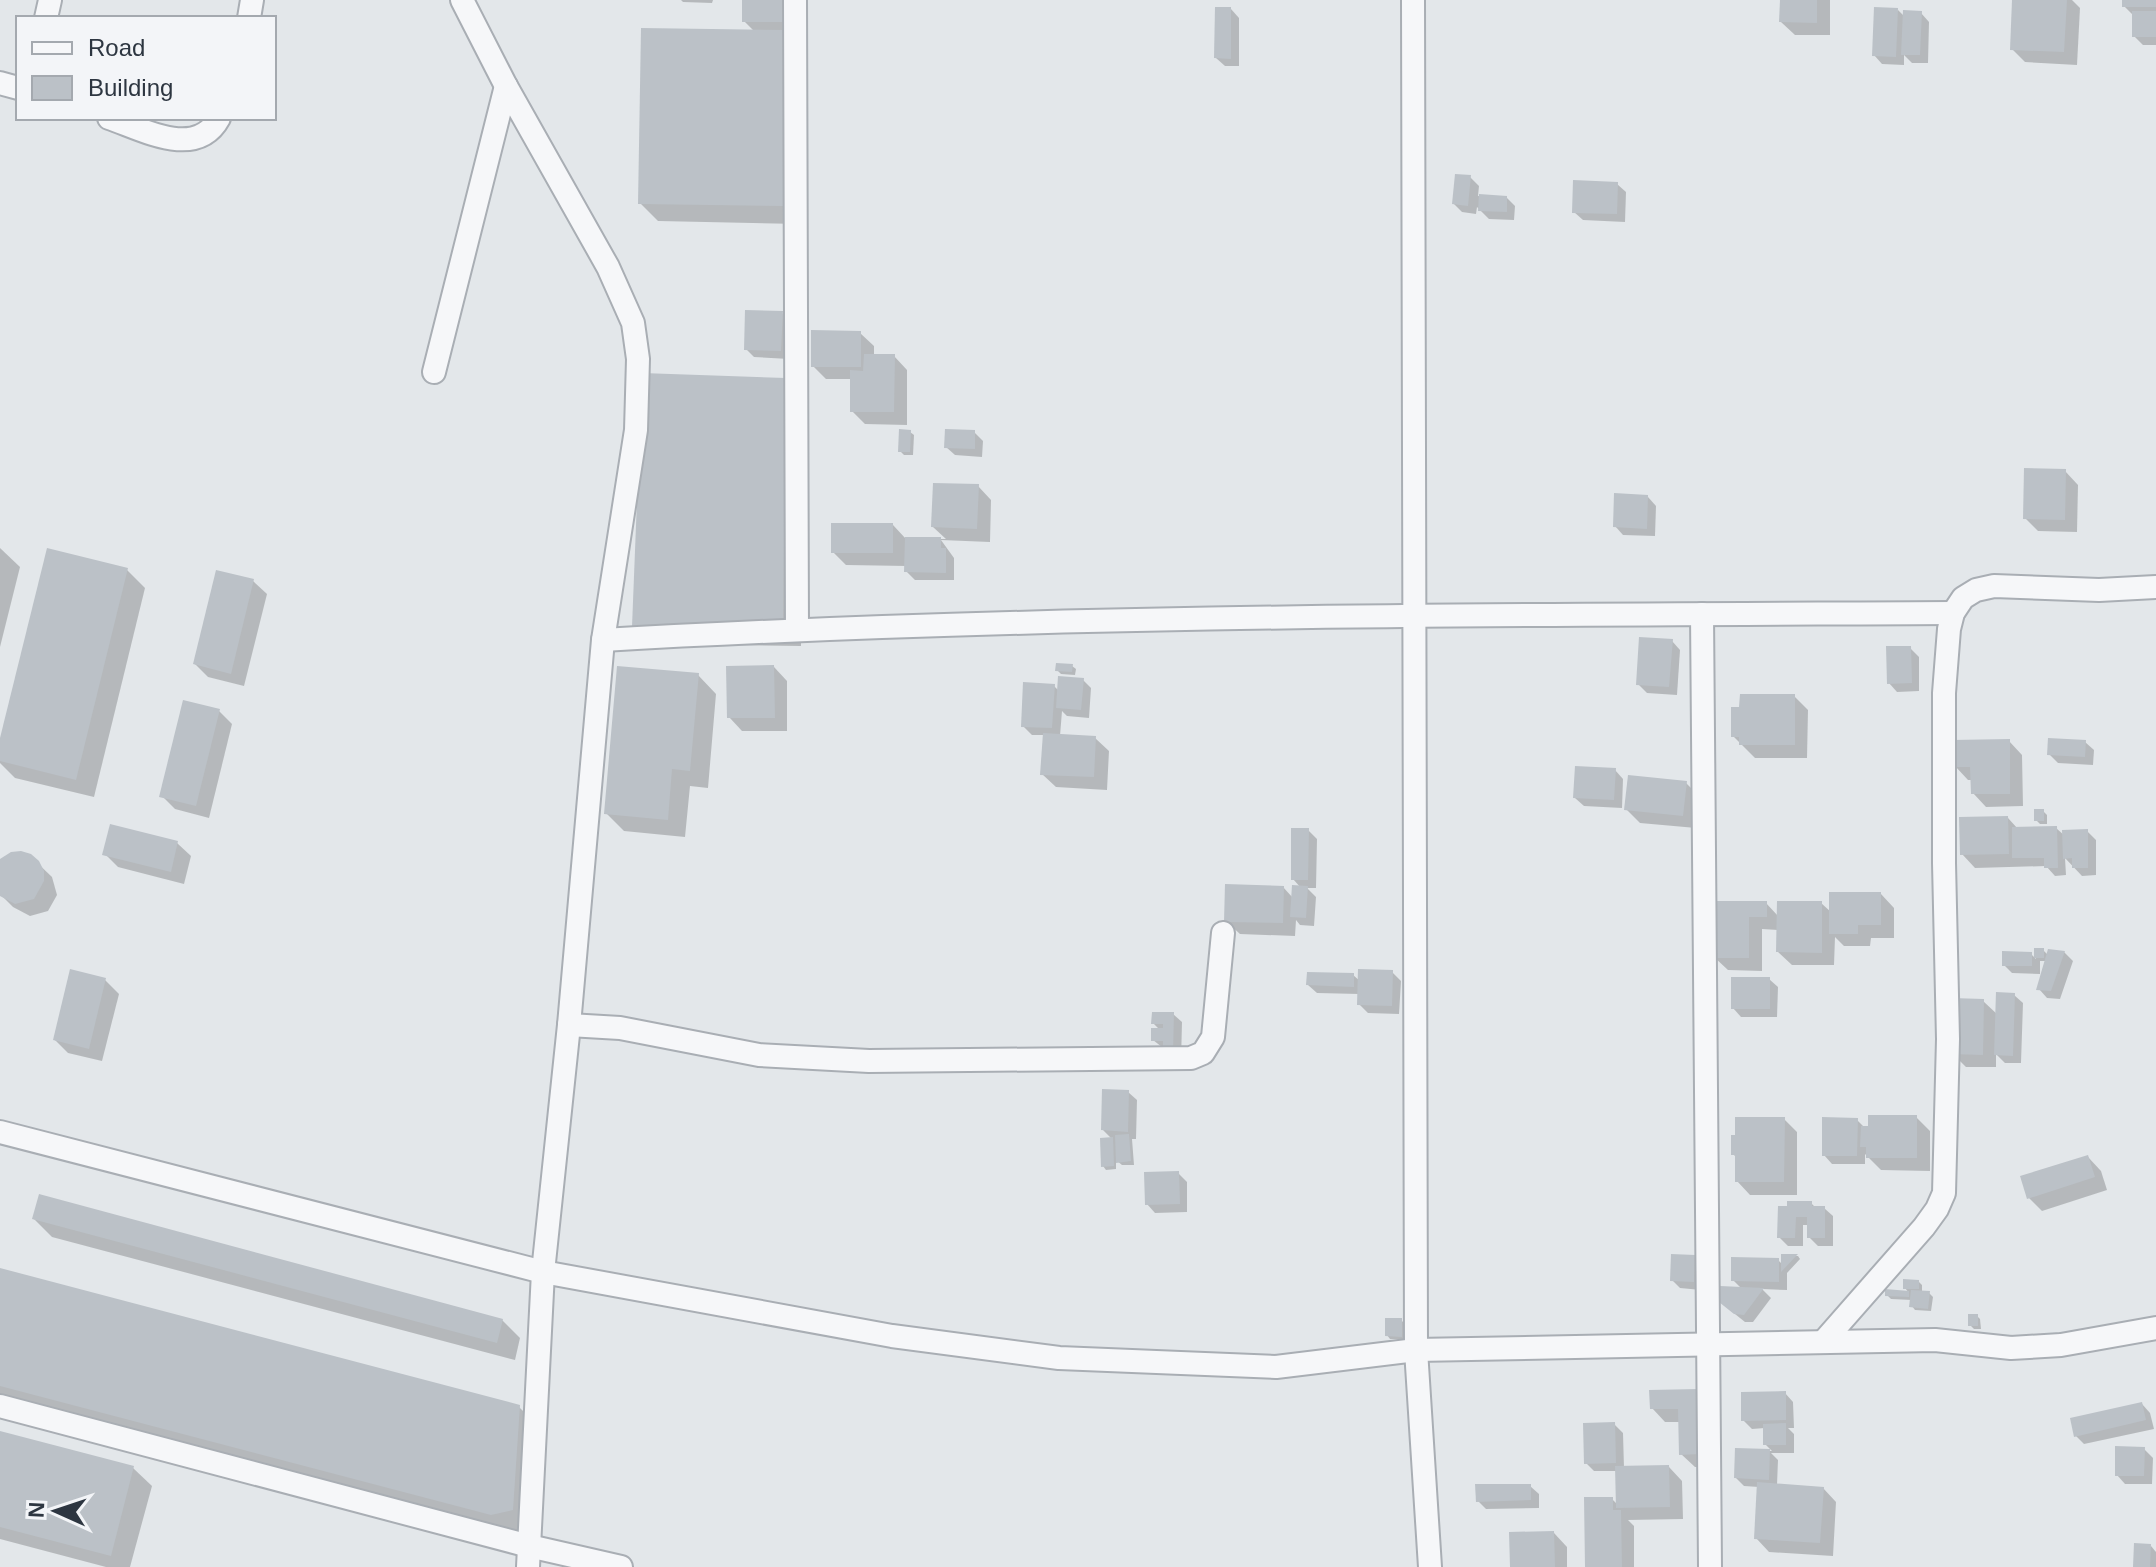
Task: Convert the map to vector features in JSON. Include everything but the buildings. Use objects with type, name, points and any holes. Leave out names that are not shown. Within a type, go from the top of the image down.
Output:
[{"type":"street","points":[[462,0],[506,86],[608,267],[633,323],[638,359],[636,430],[603,640],[569,1025],[543,1272],[528,1556]]},
{"type":"street","points":[[795,0],[797,629]]},
{"type":"street","points":[[1413,0],[1416,1350],[1430,1567]]},
{"type":"street","points":[[434,372],[506,86]]},
{"type":"street","points":[[115,120],[175,141],[200,138],[217,120]]},
{"type":"street","points":[[1823,1342],[1924,1227],[1944,1193],[1948,1039],[1944,693],[1953,613],[1963,598],[1976,590],[1994,586],[2099,590],[2156,587]]},
{"type":"street","points":[[603,640],[797,629],[1416,615],[1953,613]]},
{"type":"street","points":[[1702,614],[1710,1567]]},
{"type":"street","points":[[569,1025],[620,1028],[759,1055],[806,1058],[869,1061],[1191,1058],[1203,1053],[1213,1037],[1223,933]]},
{"type":"street","points":[[0,1132],[543,1272],[892,1336],[1059,1358],[1276,1367],[1416,1350],[1935,1340],[2011,1348],[2061,1345],[2156,1328]]},
{"type":"street","points":[[0,1406],[528,1556],[621,1567]]}]
